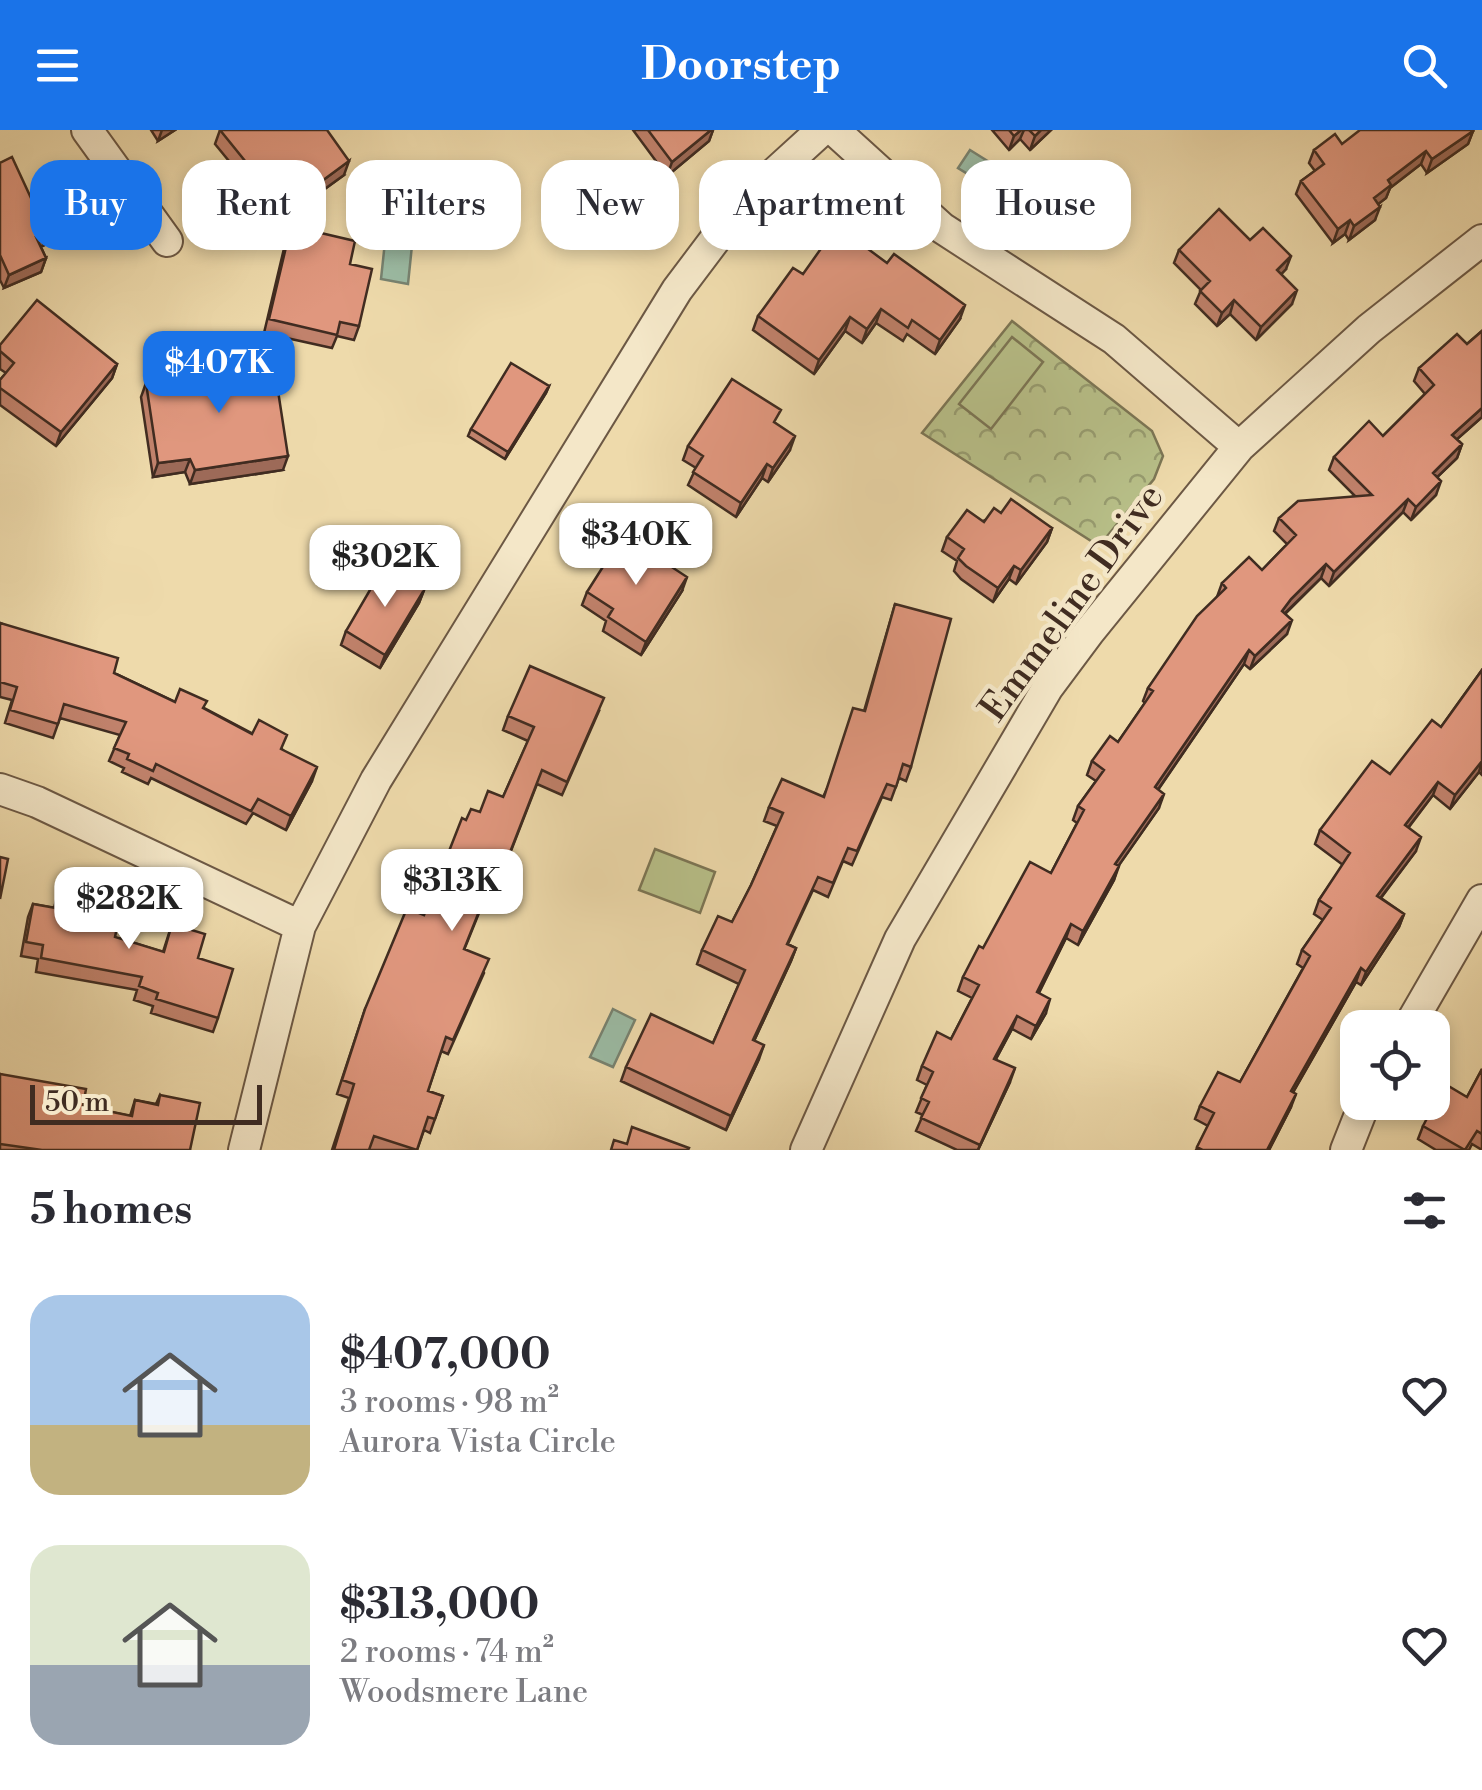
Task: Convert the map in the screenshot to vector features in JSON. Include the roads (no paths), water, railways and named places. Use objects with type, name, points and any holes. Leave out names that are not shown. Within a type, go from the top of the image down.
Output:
[{"type":"street","points":[[87,130],[167,240]]},
{"type":"street","points":[[244,1150],[300,926],[376,780],[677,290],[744,201],[822,130]]},
{"type":"street","points":[[834,130],[942,228],[1114,339],[1239,447]]},
{"type":"street","name":"Emmeline Drive","points":[[806,1150],[900,939],[1048,688],[1239,447],[1369,329],[1482,240]]},
{"type":"street","points":[[0,789],[37,802],[300,926]]},
{"type":"street","points":[[1418,1010],[1482,900]]},
{"type":"street","points":[[1346,1150],[1358,1120]]}]
